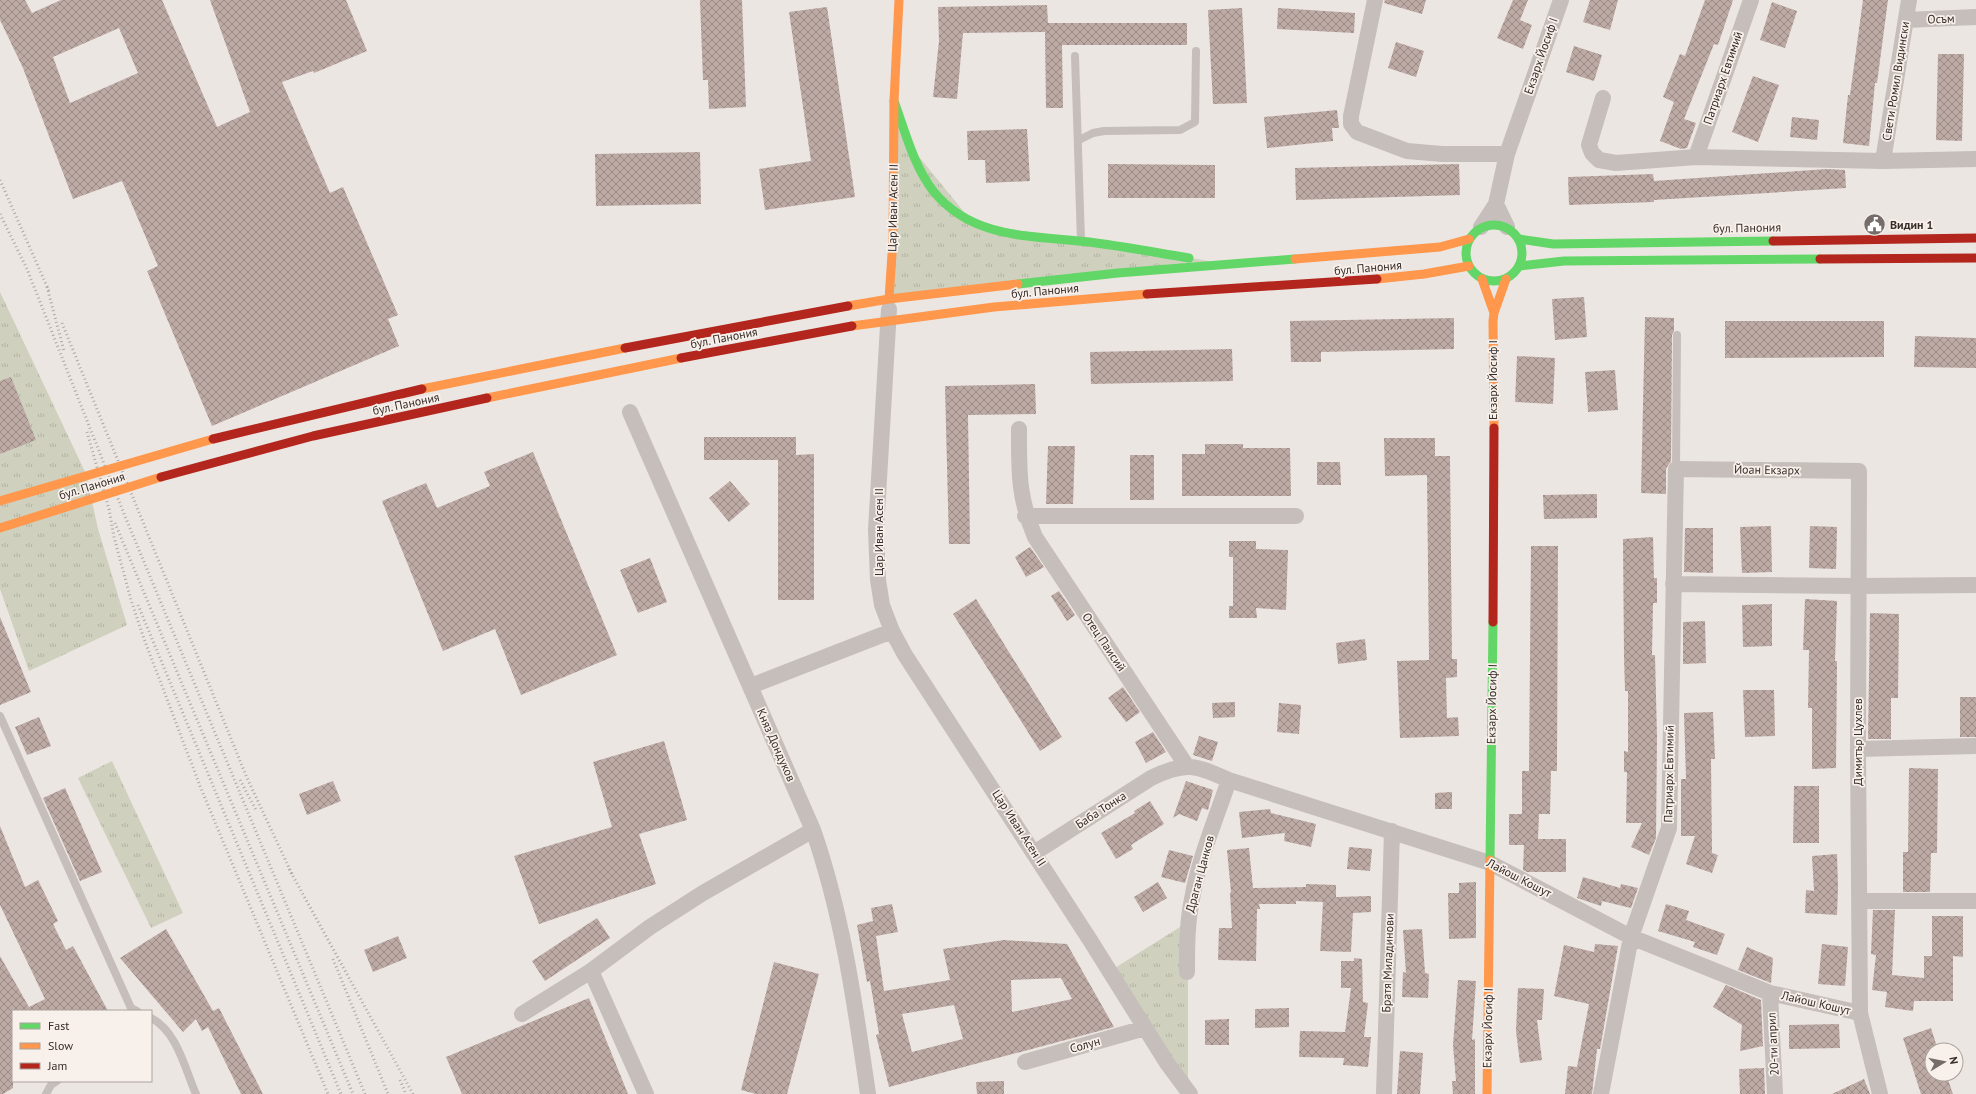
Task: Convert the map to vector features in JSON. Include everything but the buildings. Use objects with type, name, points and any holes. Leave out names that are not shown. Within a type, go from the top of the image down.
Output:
[{"type":"main road","name":"Цар Иван Асен II","points":[[889,299],[893,239],[894,101],[899,0]]},
{"type":"main road","points":[[894,101],[922,170],[934,192],[951,209],[973,223],[1000,233],[1046,240],[1081,241],[1221,264]]},
{"type":"main road","points":[[1469,239],[1466,248],[1466,257],[1469,266],[1474,273],[1482,279],[1494,281],[1506,279],[1514,273],[1520,266],[1522,248],[1519,239],[1507,227],[1494,224],[1481,227]]},
{"type":"main road","name":"бул. Панония","points":[[0,501],[146,457],[314,414],[478,377],[848,306],[889,299],[1118,273],[1440,247],[1469,239],[1474,232],[1481,227]]},
{"type":"main road","name":"бул. Панония","points":[[1519,239],[1553,244],[1976,238]]},
{"type":"main road","points":[[1520,266],[1564,261],[1976,258]]},
{"type":"main road","name":"бул. Панония","points":[[0,528],[162,477],[314,436],[612,371],[852,326],[969,310],[1115,297],[1332,283],[1442,273],[1469,266]]},
{"type":"main road","name":"Екзарх Йосиф I","points":[[1482,279],[1494,313]]},
{"type":"main road","name":"Екзарх Йосиф I","points":[[1487,1094],[1494,313],[1506,279]]},
{"type":"street","points":[[1375,0],[1351,116],[1351,124],[1357,132],[1407,151],[1442,154],[1507,154]]},
{"type":"street","name":"Екзарх Йосиф I","points":[[1481,227],[1496,204],[1507,154],[1561,0]]},
{"type":"street","name":"Патриарх Евтимий","points":[[1696,157],[1751,0]]},
{"type":"street","name":"Свети Ромил Видински","points":[[1884,161],[1909,0]]},
{"type":"street","name":"Осъм","points":[[1906,20],[1976,17]]},
{"type":"street","points":[[1603,98],[1589,145],[1592,153],[1599,160],[1616,163],[1696,157],[1884,161],[1976,159]]},
{"type":"street","points":[[1496,204],[1507,227]]},
{"type":"street","name":"Цар Иван Асен II","points":[[889,299],[890,320],[876,530],[879,586],[882,605],[892,631],[905,655],[1034,853],[1145,1028],[1189,1093]]},
{"type":"street","name":"Княз Дондуков","points":[[630,412],[813,830],[828,874],[851,976],[863,1093]]},
{"type":"street","name":"Отец Паисий","points":[[1019,429],[1020,486],[1026,516],[1035,537],[1186,765]]},
{"type":"street","name":"Патриарх Евтимий","points":[[1601,1094],[1631,937],[1669,828],[1676,470]]},
{"type":"street","name":"Йоан Екзарх","points":[[1676,470],[1859,471]]},
{"type":"street","name":"Димитър Цухлев","points":[[1859,471],[1858,749],[1860,1013],[1880,1094]]},
{"type":"street","points":[[1026,516],[1296,516]]},
{"type":"street","points":[[1673,584],[1859,586],[1976,585]]},
{"type":"street","points":[[751,686],[892,631]]},
{"type":"street","points":[[1858,749],[1976,746]]},
{"type":"street","name":"Лайош Кошут","points":[[1169,769],[1186,765],[1203,769],[1230,780],[1490,863],[1631,937],[1770,993],[1860,1013]]},
{"type":"street","name":"Баба Тонка","points":[[1034,853],[1151,778],[1169,769]]},
{"type":"street","name":"Драган Цанков","points":[[1187,972],[1188,922],[1192,897],[1202,862],[1230,780]]},
{"type":"street","points":[[522,1014],[591,971],[650,927],[703,893],[813,830]]},
{"type":"street","name":"Братя Миладинови","points":[[1384,1094],[1392,831]]},
{"type":"street","points":[[1859,901],[1976,901]]},
{"type":"street","points":[[591,971],[646,1094]]},
{"type":"street","name":"20-ти април","points":[[1770,993],[1775,1094]]},
{"type":"street","name":"Солун","points":[[1025,1062],[1145,1028]]},
{"type":"lane","points":[[1079,140],[1092,133],[1104,131],[1180,130],[1195,122],[1196,51]]},
{"type":"lane","points":[[1075,56],[1079,140],[1081,241]]},
{"type":"lane","points":[[1676,470],[1677,335]]},
{"type":"lane","points":[[0,716],[131,1008],[135,1010]]},
{"type":"lane","points":[[153,1021],[173,1039],[196,1094]]},
{"type":"lane","points":[[46,1094],[51,1085],[56,1082]]},
{"type":"green space","points":[[894,101],[911,147],[973,223],[1221,263],[889,299]]},
{"type":"green space","points":[[0,292],[86,474],[98,529],[127,625],[29,671],[0,589]]},
{"type":"green space","points":[[112,761],[183,913],[151,928],[78,778]]},
{"type":"green space","points":[[1188,922],[1188,1092],[1110,971]]},
{"type":"railway","points":[[0,180],[49,291]]},
{"type":"railway","points":[[0,214],[27,269],[122,509],[365,1094]]},
{"type":"railway","points":[[47,287],[64,351]]},
{"type":"railway","points":[[62,323],[247,778],[292,874]]},
{"type":"railway","points":[[87,432],[109,509],[114,537],[131,600],[143,636],[200,786],[328,1094]]},
{"type":"railway","points":[[115,523],[353,1094]]},
{"type":"railway","points":[[138,605],[341,1094]]},
{"type":"railway","points":[[240,780],[256,810]]},
{"type":"railway","points":[[289,869],[413,1094]]},
{"type":"railway","points":[[333,959],[388,1094]]},
{"type":"railway","points":[[400,1080],[406,1094]]},
{"type":"traffic: fast","points":[[894,101],[915,160],[927,182],[934,192],[950,208],[969,220],[988,228],[1031,237],[1108,245],[1189,258]]},
{"type":"traffic: fast","points":[[1488,225],[1500,225],[1510,229],[1518,237],[1522,247],[1522,253],[1522,259],[1518,269],[1510,277],[1500,281],[1488,281],[1478,277],[1470,269],[1466,259],[1466,247],[1470,237],[1478,229],[1488,225]]},
{"type":"traffic: fast","points":[[1519,239],[1553,244],[1773,241]]},
{"type":"traffic: fast","points":[[1018,284],[1118,273],[1295,259]]},
{"type":"traffic: fast","points":[[1520,266],[1564,261],[1820,259]]},
{"type":"traffic: fast","points":[[1490,860],[1493,622]]},
{"type":"traffic: slow","points":[[889,299],[893,239],[894,101],[899,0]]},
{"type":"traffic: slow","points":[[1295,259],[1440,247],[1469,239]]},
{"type":"traffic: slow","points":[[1377,279],[1424,274],[1469,266]]},
{"type":"traffic: slow","points":[[1482,279],[1494,313]]},
{"type":"traffic: slow","points":[[1494,428],[1493,321],[1494,313],[1506,279]]},
{"type":"traffic: slow","points":[[848,306],[889,299],[1018,284]]},
{"type":"traffic: slow","points":[[852,326],[994,307],[1147,294]]},
{"type":"traffic: slow","points":[[422,389],[625,348]]},
{"type":"traffic: slow","points":[[487,398],[681,358]]},
{"type":"traffic: slow","points":[[0,501],[213,439]]},
{"type":"traffic: slow","points":[[0,528],[161,477]]},
{"type":"traffic: slow","points":[[1487,1094],[1490,860]]},
{"type":"traffic: jam","points":[[1773,241],[1976,238]]},
{"type":"traffic: jam","points":[[1820,259],[1976,258]]},
{"type":"traffic: jam","points":[[1147,294],[1377,279]]},
{"type":"traffic: jam","points":[[625,348],[848,306]]},
{"type":"traffic: jam","points":[[681,358],[852,326]]},
{"type":"traffic: jam","points":[[213,439],[422,389]]},
{"type":"traffic: jam","points":[[161,477],[313,436],[487,398]]},
{"type":"traffic: jam","points":[[1493,622],[1494,428]]},
{"type":"place","name":"Видин 1","points":[[1874,225]]}]
